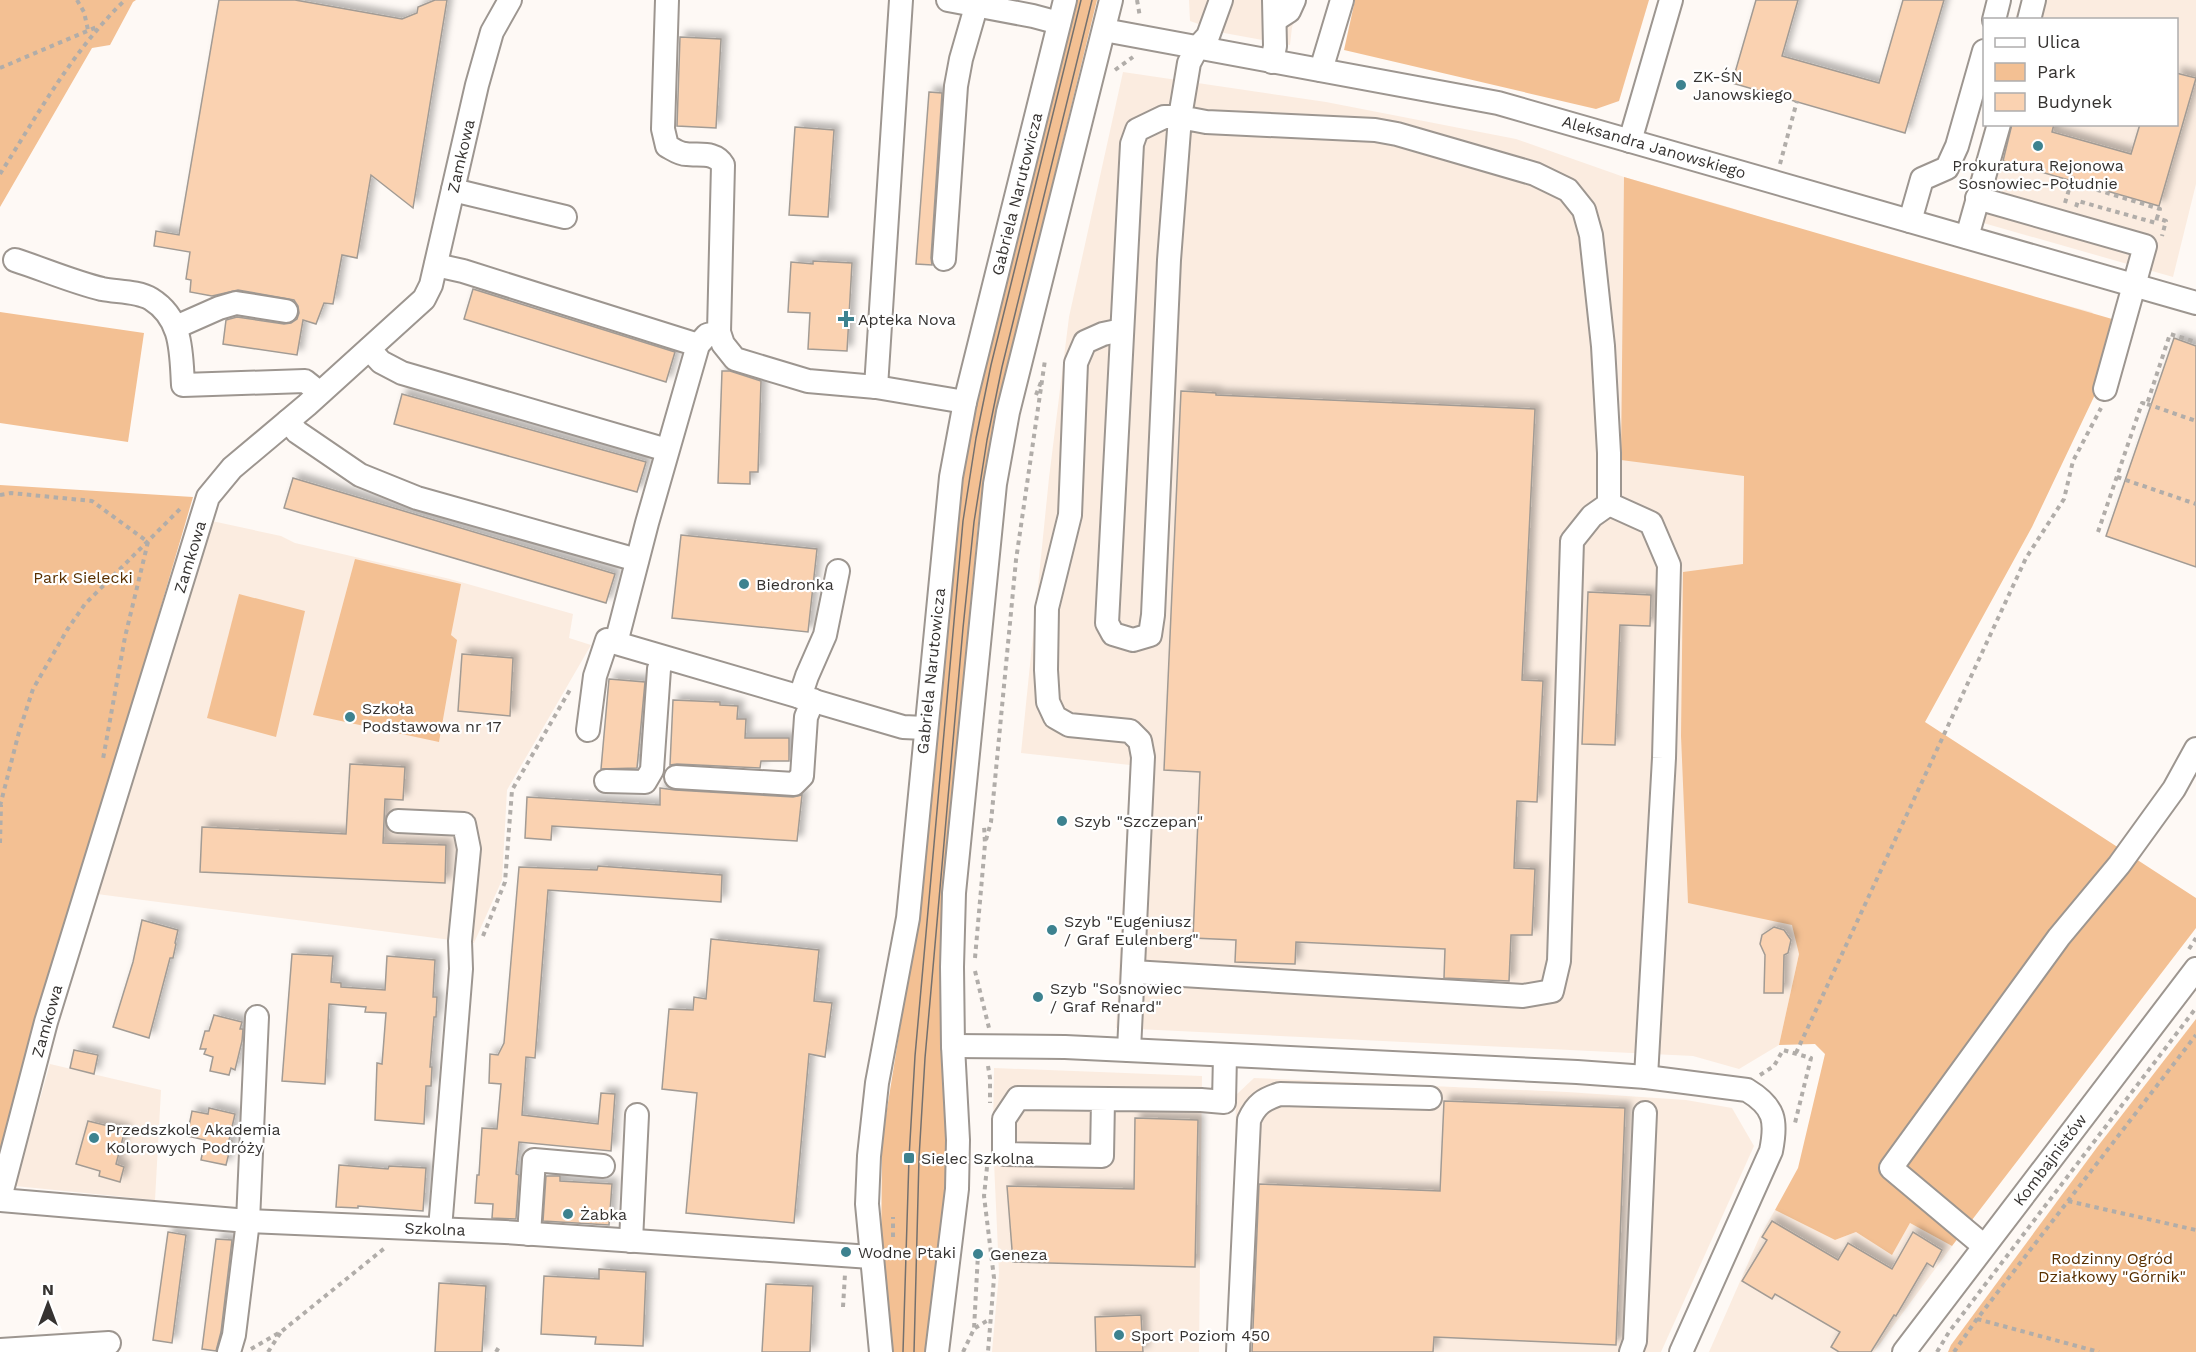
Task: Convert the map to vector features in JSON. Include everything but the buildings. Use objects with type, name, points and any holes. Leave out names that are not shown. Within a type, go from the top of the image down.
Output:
[{"type":"street","name":"Zamkowa","points":[[0,1199],[46,1022],[208,497],[232,468],[424,300],[431,285],[477,85],[492,32],[510,0]]},
{"type":"street","points":[[668,0],[663,129],[667,146],[682,154],[712,156],[719,159],[723,165],[719,332],[723,344],[735,359],[808,381],[876,387],[965,402]]},
{"type":"street","points":[[876,387],[901,0]]},
{"type":"street","points":[[948,0],[977,3],[1059,23]]},
{"type":"street","name":"Gabriela Narutowicza","points":[[880,1352],[867,1204],[870,1146],[877,1083],[908,918],[951,477],[965,402],[1065,0]]},
{"type":"street","points":[[937,1352],[957,1189],[958,1140],[953,1046],[954,893],[995,484],[1008,412],[1111,0]]},
{"type":"street","points":[[1221,0],[1208,36],[1197,48],[1189,63],[1180,117],[1169,260],[1153,615],[1150,635],[1133,640],[1113,634],[1107,622],[1132,144],[1137,130],[1164,117],[1180,117],[1206,122],[1386,132],[1535,174],[1568,190],[1584,210],[1591,235],[1604,346],[1609,504]]},
{"type":"street","points":[[1272,62],[1275,46],[1275,10],[1289,11],[1294,0]]},
{"type":"street","points":[[1321,70],[1342,0]]},
{"type":"street","points":[[1630,141],[1671,0]]},
{"type":"street","points":[[1994,18],[1999,0]]},
{"type":"street","points":[[2030,18],[2034,0]]},
{"type":"street","points":[[944,259],[956,86],[977,3]]},
{"type":"street","name":"Aleksandra Janowskiego","points":[[1104,30],[1498,103],[2196,303]]},
{"type":"street","points":[[1910,221],[1922,179],[1947,168],[1957,146],[1983,55]]},
{"type":"street","points":[[1967,237],[1997,126]]},
{"type":"street","points":[[453,190],[565,217]]},
{"type":"street","points":[[1977,198],[2145,246],[2105,389]]},
{"type":"street","points":[[15,260],[102,288],[151,299],[170,316],[176,327],[180,340],[183,386],[305,381],[320,393]]},
{"type":"street","points":[[436,265],[474,274],[698,345]]},
{"type":"street","points":[[176,327],[236,303],[286,311]]},
{"type":"street","points":[[1122,330],[1103,334],[1085,342],[1076,363],[1070,515],[1047,608],[1046,670],[1048,702],[1055,717],[1070,725],[1130,731],[1140,741],[1143,757],[1129,1050]]},
{"type":"street","points":[[719,332],[707,335],[698,345],[667,450],[616,643],[903,727],[926,728]]},
{"type":"street","points":[[369,349],[381,362],[402,373],[667,450]]},
{"type":"street","points":[[288,421],[297,432],[360,475],[417,498],[637,560]]},
{"type":"street","points":[[1133,972],[1523,996],[1552,992],[1559,961],[1572,541],[1592,516],[1609,504]]},
{"type":"street","points":[[1609,504],[1651,523],[1670,565],[1664,758],[1646,1077]]},
{"type":"street","points":[[676,777],[794,784],[802,776],[806,699],[825,635],[838,571]]},
{"type":"street","points":[[588,730],[590,700],[595,676],[607,640]]},
{"type":"street","points":[[606,781],[645,782],[652,770],[659,669],[663,658]]},
{"type":"street","points":[[1984,1246],[1891,1168],[2059,937],[2119,865],[2174,789],[2196,749]]},
{"type":"street","points":[[398,821],[465,824],[469,849],[460,941],[461,969],[441,1229]]},
{"type":"street","name":"Kombajnistów","points":[[1904,1352],[2196,969]]},
{"type":"street","points":[[229,1352],[234,1335],[248,1221],[257,1017]]},
{"type":"street","points":[[953,1046],[988,1054],[1129,1050],[1646,1077],[1748,1090],[1769,1107],[1774,1119],[1771,1151],[1681,1352]]},
{"type":"street","points":[[1103,1100],[1102,1156],[1004,1154],[1004,1119],[1018,1098],[1224,1102],[1225,1055]]},
{"type":"street","points":[[1238,1352],[1249,1120],[1254,1108],[1265,1098],[1280,1094],[1430,1098]]},
{"type":"street","points":[[1630,1352],[1635,1341],[1645,1113]]},
{"type":"street","points":[[631,1241],[637,1115]]},
{"type":"street","points":[[529,1234],[534,1160],[603,1166]]},
{"type":"street","name":"Szkolna","points":[[0,1199],[248,1221],[529,1234],[871,1257]]},
{"type":"street","points":[[0,1350],[109,1343]]},
{"type":"path","points":[[77,0],[84,12],[88,30]]},
{"type":"path","points":[[0,174],[77,53],[125,0]]},
{"type":"path","points":[[0,68],[101,25]]},
{"type":"path","points":[[1778,171],[1797,102]]},
{"type":"path","points":[[2071,182],[2160,208],[2156,223],[2078,201],[2076,208],[2065,202],[2071,182],[2073,176]]},
{"type":"path","points":[[2157,218],[2166,221],[2160,243]]},
{"type":"path","points":[[2146,404],[2170,334],[2196,342]]},
{"type":"path","points":[[988,1054],[988,1022],[975,972],[985,844],[991,822],[1016,560],[1039,413],[1041,382]]},
{"type":"path","points":[[1796,1053],[2026,558],[2064,499],[2073,461],[2101,412],[2105,389]]},
{"type":"path","points":[[2098,532],[2142,403],[2196,421]]},
{"type":"path","points":[[2117,477],[2196,504]]},
{"type":"path","points":[[0,495],[92,501],[148,542]]},
{"type":"path","points":[[102,764],[126,637],[148,542]]},
{"type":"path","points":[[0,843],[0,805],[33,689],[85,604],[148,542]]},
{"type":"path","points":[[482,939],[505,882],[512,790],[572,687]]},
{"type":"path","points":[[1937,1352],[1949,1332],[2196,1008]]},
{"type":"path","points":[[1954,1352],[1977,1318],[2196,1035]]},
{"type":"path","points":[[1754,1076],[1764,1074],[1774,1066],[1783,1050],[1811,1058],[1793,1129]]},
{"type":"path","points":[[984,1192],[994,1278],[988,1352]]},
{"type":"path","points":[[2068,1201],[2196,1230]]},
{"type":"path","points":[[246,1352],[282,1331],[389,1245]]},
{"type":"path","points":[[963,1352],[974,1329],[978,1254]]},
{"type":"path","points":[[843,1307],[846,1256]]},
{"type":"path","points":[[1977,1318],[2099,1352]]},
{"type":"path","points":[[974,1329],[990,1319]]},
{"type":"path","points":[[268,1352],[282,1331]]},
{"type":"path","points":[[496,1352],[499,1347]]},
{"type":"shaded area","points":[[1189,0],[1304,0],[1292,27],[1290,45],[1224,33],[1190,21]]},
{"type":"shaded area","points":[[2021,0],[2196,0],[2196,184],[2173,277],[1959,216],[1985,126],[2178,126],[2178,18],[2015,18]]},
{"type":"shaded area","points":[[1123,72],[1326,102],[1516,139],[1624,177],[1732,208],[1872,254],[2092,312],[2107,333],[1799,954],[1779,1045],[1739,1069],[1693,1056],[1116,1028],[1130,765],[1021,753],[1049,478],[1069,317]]},
{"type":"shaded area","name":"Szkoła Podstawowa nr 17","points":[[212,521],[450,579],[573,614],[569,638],[591,645],[507,790],[502,880],[474,943],[97,894]]},
{"type":"shaded area","name":"Przedszkole Akademia Kolorowych Podróży","points":[[50,1064],[161,1090],[155,1200],[15,1186]]},
{"type":"shaded area","points":[[994,1068],[1202,1076],[1199,1352],[992,1352],[999,1273],[993,1140]]},
{"type":"shaded area","points":[[1254,1078],[1567,1092],[1686,1100],[1732,1108],[1754,1146],[1661,1352],[1232,1352],[1236,1095]]},
{"type":"shaded area","points":[[1775,1210],[1835,1240],[1856,1232],[1892,1254],[1910,1223],[1952,1246],[1874,1352],[1709,1352],[1760,1236]]},
{"type":"green space","points":[[0,0],[136,0],[110,45],[92,48],[0,207]]},
{"type":"green space","points":[[1074,0],[1097,0],[1001,395],[978,525],[942,923],[949,1148],[945,1213],[927,1352],[892,1352],[881,1266],[882,1140],[920,904],[961,487],[976,405]]},
{"type":"green space","points":[[1355,0],[1649,0],[1619,101],[1596,109],[1344,50]]},
{"type":"green space","points":[[1624,177],[2119,321],[2101,382],[2032,527],[1925,722],[2196,898],[2196,928],[1952,1246],[1910,1223],[1892,1255],[1856,1232],[1835,1240],[1775,1210],[1798,1168],[1825,1054],[1815,1044],[1779,1045],[1799,954],[1792,925],[1688,903],[1681,736],[1683,572],[1743,564],[1744,476],[1621,460]]},
{"type":"green space","points":[[0,312],[144,333],[128,442],[0,423]]},
{"type":"green space","name":"Park Sielecki","points":[[0,485],[193,497],[0,1155]]},
{"type":"green space","points":[[355,559],[461,584],[451,635],[457,640],[439,742],[313,715]]},
{"type":"green space","points":[[239,594],[305,611],[276,737],[207,718]]},
{"type":"green space","name":"Rodzinny Ogród Działkowy \"Górnik\"","points":[[2196,1019],[2196,1352],[1948,1352],[2098,1146]]},
{"type":"tram line","points":[[903,1352],[909,1158],[915,1056],[963,521],[976,438],[991,365],[1081,0]]},
{"type":"tram line","points":[[914,1352],[919,1158],[925,1058],[974,522],[1002,367],[1092,0]]},
{"type":"place","name":"ZK-ŚN Janowskiego","points":[[1681,85]]},
{"type":"place","name":"Prokuratura Rejonowa Sosnowiec-Południe","points":[[2038,146]]},
{"type":"place","name":"Apteka Nova","points":[[846,319]]},
{"type":"place","name":"Biedronka","points":[[744,584]]},
{"type":"place","name":"Szkoła Podstawowa nr 17","points":[[350,717]]},
{"type":"place","name":"Szyb \"Szczepan\"","points":[[1062,821]]},
{"type":"place","name":"Szyb \"Eugeniusz / Graf Eulenberg\"","points":[[1052,930]]},
{"type":"place","name":"Szyb \"Sosnowiec / Graf Renard\"","points":[[1038,997]]},
{"type":"place","name":"Przedszkole Akademia Kolorowych Podróży","points":[[94,1138]]},
{"type":"place","name":"Sielec Szkolna","points":[[909,1158]]},
{"type":"place","name":"Żabka","points":[[568,1214]]},
{"type":"place","name":"Wodne Ptaki","points":[[846,1252]]},
{"type":"place","name":"Geneza","points":[[978,1254]]},
{"type":"place","name":"Sport Poziom 450","points":[[1119,1335]]}]
